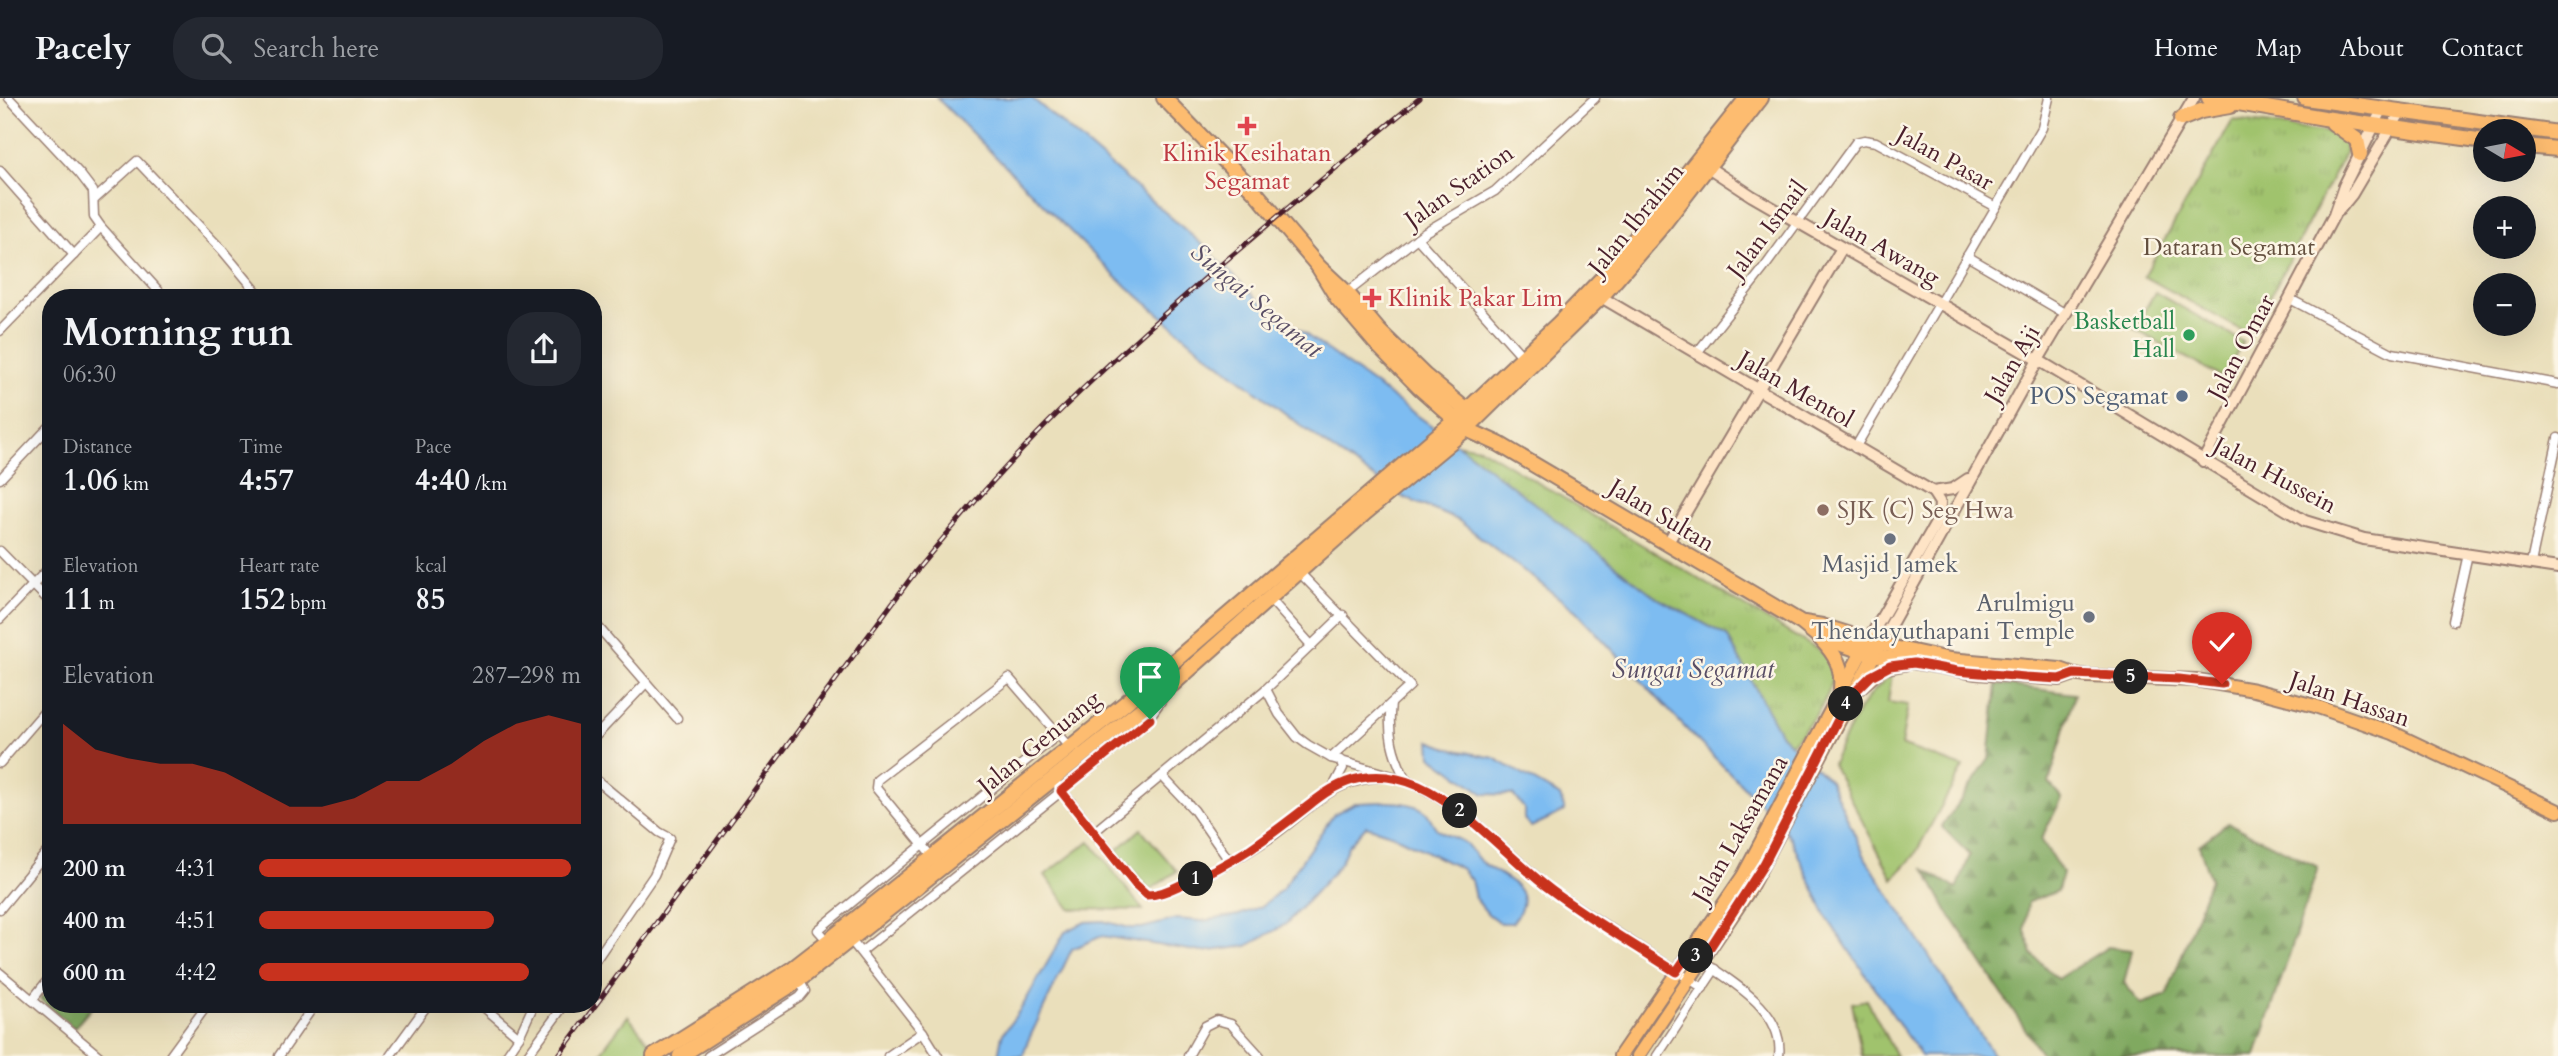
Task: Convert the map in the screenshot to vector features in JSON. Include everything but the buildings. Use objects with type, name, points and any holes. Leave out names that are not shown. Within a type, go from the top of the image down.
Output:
[{"type":"highway","name":"Jalan Sultan","points":[[1164,98],[1256,193],[1342,296],[1374,341],[1461,424],[1802,623],[1818,636],[1870,648]]},
{"type":"highway","name":"Jalan Ibrahim","points":[[1461,424],[1522,357],[1611,269],[1747,98]]},
{"type":"highway","name":"Jalan Ibrahim","points":[[1461,424],[1601,297],[1658,231],[1761,98]]},
{"type":"highway","points":[[2210,98],[2374,126],[2473,139]]},
{"type":"highway","points":[[2305,98],[2558,133]]},
{"type":"highway","points":[[2181,120],[2201,111],[2252,105]]},
{"type":"highway","points":[[2324,118],[2353,135],[2359,144],[2360,154]]},
{"type":"highway","points":[[2536,147],[2558,149]]},
{"type":"highway","name":"Jalan Genuang","points":[[675,1052],[828,941],[1178,658],[1300,551],[1360,509],[1461,424]]},
{"type":"highway","name":"Jalan Genuang","points":[[675,1052],[799,980],[850,939],[933,857],[1052,778],[1173,684],[1299,572],[1360,509]]},
{"type":"highway","name":"Jalan Sultan","points":[[1802,623],[1822,626],[1870,648]]},
{"type":"highway","points":[[1206,634],[1215,640],[1225,639]]},
{"type":"highway","points":[[1818,636],[1837,659],[1845,693]]},
{"type":"highway","points":[[1178,658],[1189,657],[1191,660],[1188,671]]},
{"type":"main road","name":"Jalan Aji","points":[[1870,648],[2194,98]]},
{"type":"main road","name":"Jalan Omar","points":[[2203,461],[2334,215],[2344,186],[2382,110]]},
{"type":"main road","name":"Jalan Omar","points":[[2334,215],[2352,194],[2400,113]]},
{"type":"main road","name":"Jalan Awang","points":[[1708,167],[1752,196],[2038,360]]},
{"type":"main road","points":[[1667,544],[1842,248]]},
{"type":"main road","name":"Jalan Mentol","points":[[1601,297],[1934,492]]},
{"type":"main road","name":"Jalan Hussein","points":[[2038,360],[2305,521],[2364,539],[2558,568]]},
{"type":"main road","points":[[1870,648],[1939,518],[1940,503],[1934,492],[1953,489],[1972,475]]},
{"type":"main road","name":"Jalan Hassan","points":[[1870,648],[1914,663],[1957,671],[2060,679],[2074,674]]},
{"type":"main road","name":"Jalan Hassan","points":[[1870,648],[1950,659],[2060,669],[2074,674],[2196,680],[2254,690],[2308,704],[2393,733],[2558,811]]},
{"type":"main road","name":"Jalan Laksamana","points":[[1638,1056],[1702,960],[1759,860],[1870,648]]},
{"type":"main road","points":[[1845,693],[1882,668],[1914,663]]},
{"type":"main road","name":"Jalan Laksamana","points":[[1620,1056],[1690,952],[1759,860]]},
{"type":"street","points":[[9,98],[80,174],[93,191],[94,217],[101,228],[157,289]]},
{"type":"street","name":"Jalan Station","points":[[1342,296],[1417,238],[1495,191],[1595,98]]},
{"type":"street","points":[[1855,447],[2042,128],[2049,98]]},
{"type":"street","name":"Jalan Ismail","points":[[1696,354],[1797,222],[1848,149],[1859,141],[1876,142]]},
{"type":"street","name":"Jalan Pasar","points":[[1876,142],[1996,207]]},
{"type":"street","points":[[95,199],[137,160],[222,250],[254,289]]},
{"type":"street","points":[[0,171],[74,255]]},
{"type":"street","points":[[0,331],[101,228]]},
{"type":"street","points":[[1417,238],[1522,357]]},
{"type":"street","points":[[1967,256],[2066,314]]},
{"type":"street","points":[[2290,299],[2392,352],[2558,384]]},
{"type":"street","points":[[0,479],[42,435]]},
{"type":"street","points":[[2530,563],[2554,475],[2558,438]]},
{"type":"street","points":[[0,551],[42,594]]},
{"type":"street","points":[[2453,621],[2468,554]]},
{"type":"street","points":[[1299,572],[1410,686],[1335,759]]},
{"type":"street","points":[[0,619],[42,576]]},
{"type":"street","points":[[1269,598],[1312,646]]},
{"type":"street","points":[[1094,832],[1266,689],[1343,615]]},
{"type":"street","points":[[602,632],[677,718]]},
{"type":"street","points":[[1059,734],[933,857],[876,788],[877,780],[1005,678],[1012,679],[1059,734],[1069,747]]},
{"type":"street","points":[[602,729],[646,683]]},
{"type":"street","points":[[860,952],[1144,725],[1173,684]]},
{"type":"street","points":[[1266,689],[1279,714],[1297,737],[1335,759],[1406,780],[1458,810],[1550,890],[1703,988]]},
{"type":"street","points":[[1391,704],[1390,741],[1406,780]]},
{"type":"street","points":[[0,763],[42,714]]},
{"type":"street","points":[[1332,789],[1343,768],[1335,759]]},
{"type":"street","points":[[1162,776],[1194,810],[1230,862]]},
{"type":"street","points":[[1052,778],[1142,892],[1155,895],[1230,862],[1271,837],[1332,789],[1357,780],[1391,777]]},
{"type":"street","points":[[602,784],[670,838],[654,875],[602,951]]},
{"type":"street","points":[[0,909],[42,858]]},
{"type":"street","points":[[850,939],[923,1032],[938,1056]]},
{"type":"street","points":[[1690,952],[1755,998],[1779,1040],[1779,1056]]},
{"type":"street","points":[[1657,1056],[1715,969]]},
{"type":"street","points":[[0,973],[42,1008]]},
{"type":"street","points":[[708,1056],[800,997],[805,991],[799,980]]},
{"type":"street","points":[[32,1000],[42,987]]},
{"type":"street","points":[[48,1013],[99,1056]]},
{"type":"street","points":[[170,1056],[201,1013]]},
{"type":"street","points":[[279,1056],[309,1013]]},
{"type":"street","points":[[390,1056],[421,1013]]},
{"type":"street","points":[[491,1013],[519,1037]]},
{"type":"street","points":[[506,1056],[519,1037],[530,1013]]},
{"type":"street","points":[[527,1056],[558,1013]]},
{"type":"street","points":[[1188,1056],[1205,1026],[1217,1020],[1231,1024],[1260,1056]]},
{"type":"street","points":[[888,1056],[923,1032]]},
{"type":"green space","name":"Dataran Segamat","points":[[2233,120],[2340,134],[2346,151],[2250,335],[2144,276]]},
{"type":"green space","name":"Basketball Hall","points":[[2155,292],[2243,342],[2223,378],[2134,329]]},
{"type":"green space","points":[[1455,444],[1480,448],[1833,659],[1834,671],[1828,694],[1807,726],[1791,744],[1781,735],[1727,636],[1657,598]]},
{"type":"green space","points":[[1892,674],[1888,702],[1908,705],[1901,745],[1963,767],[1914,856],[1893,879],[1832,764],[1863,704]]},
{"type":"green space","points":[[1997,684],[2075,694],[2049,783],[2062,798],[2041,839],[2062,873],[2058,891],[2028,902],[2025,930],[2032,954],[2057,979],[2108,947],[2132,950],[2124,983],[2141,1004],[2167,995],[2210,879],[2199,845],[2228,823],[2318,867],[2256,1056],[2043,1056],[1948,912],[1925,870],[1957,889],[1970,855],[1942,827],[1989,759]]},
{"type":"green space","points":[[1141,829],[1177,871],[1150,890],[1116,851]]},
{"type":"green space","points":[[1090,841],[1143,910],[1070,909],[1045,875]]},
{"type":"green space","points":[[1867,1000],[1896,1056],[1862,1056],[1852,1003]]},
{"type":"green space","points":[[56,1013],[87,1013],[74,1028]]},
{"type":"green space","points":[[628,1016],[654,1049],[642,1056],[598,1056]]},
{"type":"water","name":"Sungai Segamat","points":[[937,98],[1032,98],[1203,245],[1257,299],[1469,453],[1657,598],[1727,636],[1781,735],[1830,781],[1866,859],[1994,1056],[1921,1056],[1827,918],[1790,837],[1576,611],[1458,520],[1403,497],[1333,450],[1193,343],[1115,276]]},
{"type":"water","points":[[1430,741],[1451,749],[1494,758],[1560,796],[1565,811],[1531,827],[1524,819],[1524,808],[1513,795],[1484,794],[1431,756]]},
{"type":"water","points":[[1355,803],[1409,804],[1425,811],[1437,829],[1463,842],[1481,862],[1518,887],[1523,902],[1512,923],[1500,923],[1488,914],[1475,898],[1471,880],[1462,869],[1391,834],[1366,826],[1348,846],[1341,862],[1330,876],[1286,924],[1247,946],[1202,952],[1102,936],[1072,949],[1023,1056],[998,1056],[1002,1035],[1022,1007],[1065,932],[1085,922],[1103,921],[1130,928],[1142,928],[1177,919],[1202,921],[1239,915],[1262,906],[1282,889],[1334,814]]},
{"type":"railway","points":[[602,996],[916,571],[987,488],[1062,409],[1149,328],[1420,98]]},
{"type":"railway","points":[[558,1056],[590,1013]]},
{"type":"place","name":"Klinik Kesihatan Segamat","points":[[1247,126]]},
{"type":"place","name":"Klinik Pakar Lim","points":[[1372,298]]},
{"type":"place","name":"Basketball Hall","points":[[2189,335]]},
{"type":"place","name":"POS Segamat","points":[[2182,396]]},
{"type":"place","name":"SJK (C) Seg Hwa","points":[[1823,510]]},
{"type":"place","name":"Masjid Jamek","points":[[1890,539]]},
{"type":"place","name":"Arulmigu Thendayuthapani Temple","points":[[2089,617]]},
{"type":"route","points":[[1150,719],[1061,791],[1135,884],[1147,895],[1155,895],[1230,862],[1271,837],[1317,799],[1344,783],[1373,777],[1391,777],[1419,786],[1458,810],[1550,890],[1676,972],[1690,952],[1702,960],[1764,864],[1849,698],[1882,668],[1914,663],[1957,671],[2025,677],[2063,679],[2074,674],[2196,680],[2222,684]]}]
